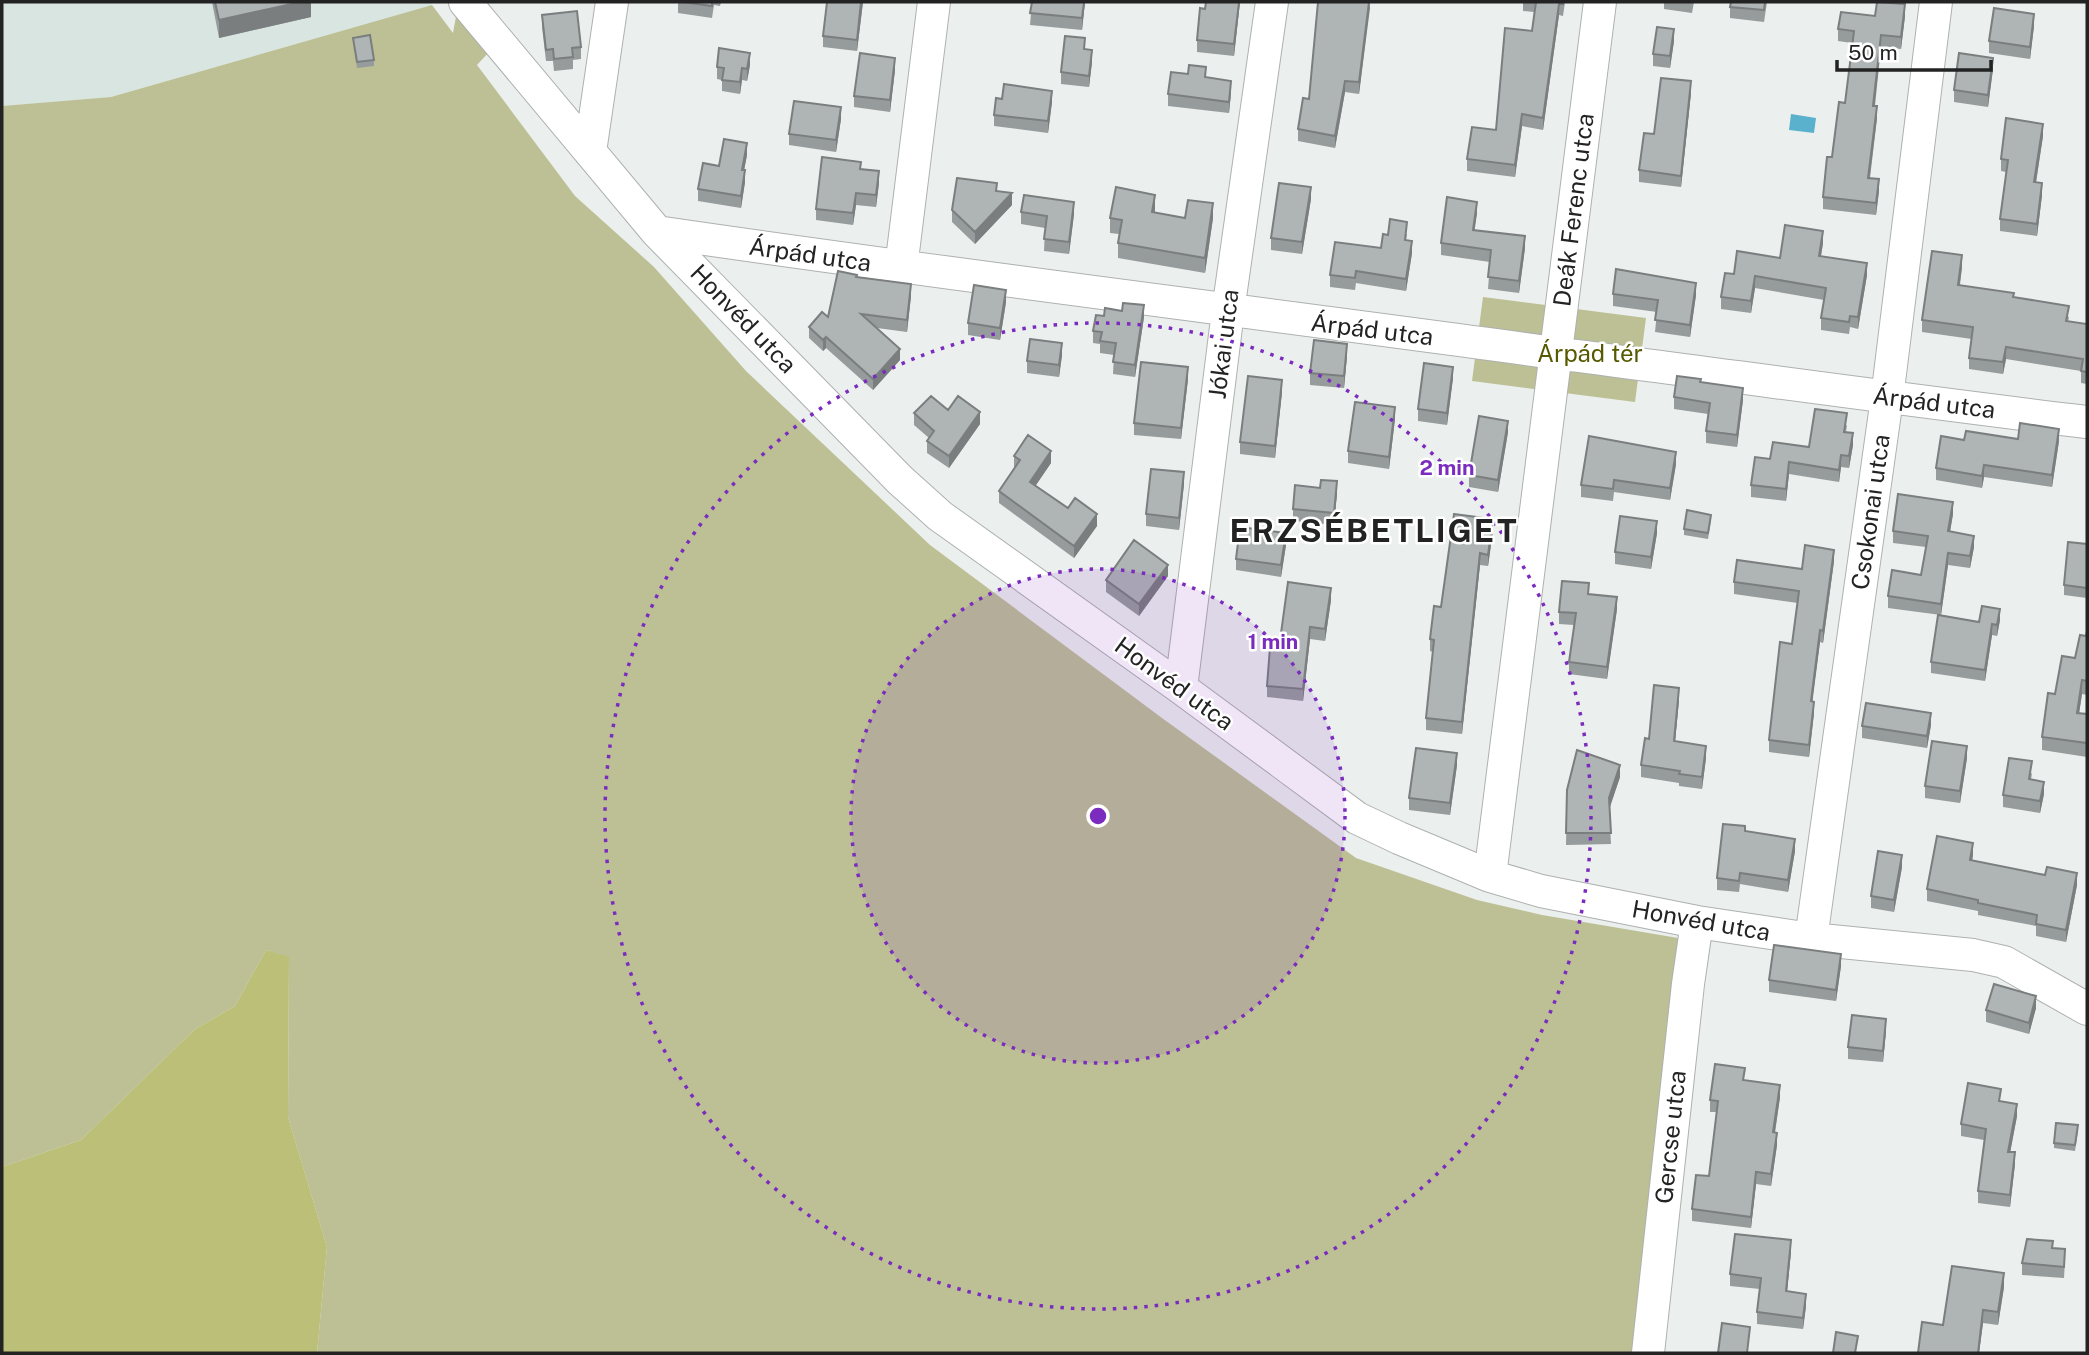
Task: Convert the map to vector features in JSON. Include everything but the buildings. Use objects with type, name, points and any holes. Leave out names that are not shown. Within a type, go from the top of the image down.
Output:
[{"type":"street","name":"Honvéd utca","points":[[465,2],[657,232],[900,480],[940,516],[1357,818],[1490,876],[1541,891],[1697,922],[1811,939],[1973,956],[2004,962],[2087,1009]]},
{"type":"street","points":[[590,152],[612,2]]},
{"type":"street","points":[[901,268],[934,2]]},
{"type":"street","name":"Jókai utca","points":[[1181,688],[1228,311],[1272,2]]},
{"type":"street","name":"Deák Ferenc utca","points":[[1490,876],[1600,2]]},
{"type":"street","name":"Csokonai utca","points":[[1811,939],[1887,398],[1936,2]]},
{"type":"street","name":"Árpád utca","points":[[657,232],[901,268],[2087,422]]},
{"type":"street","name":"Gercse utca","points":[[1648,1353],[1686,998],[1697,922]]},
{"type":"shaded area","points":[[2,2],[430,2],[432,5],[111,97],[2,106]]},
{"type":"green space","points":[[432,5],[453,33],[458,6],[490,51],[477,65],[575,196],[654,267],[746,371],[930,545],[1356,858],[1477,900],[1542,915],[1678,938],[1633,1353],[317,1353],[327,1247],[288,1117],[289,958],[266,950],[235,1006],[194,1030],[81,1140],[2,1167],[2,106],[111,97]]},
{"type":"green space","name":"Árpád tér","points":[[1483,297],[1646,318],[1635,402],[1472,381]]},
{"type":"green space","points":[[266,950],[289,957],[288,1117],[327,1247],[317,1353],[2,1353],[2,1167],[81,1140],[194,1030],[235,1006]]},
{"type":"water","points":[[1791,114],[1816,118],[1814,133],[1789,130]]},
{"type":"district","name":"ERZSÉBETLIGET","points":[[1374,531]]}]
